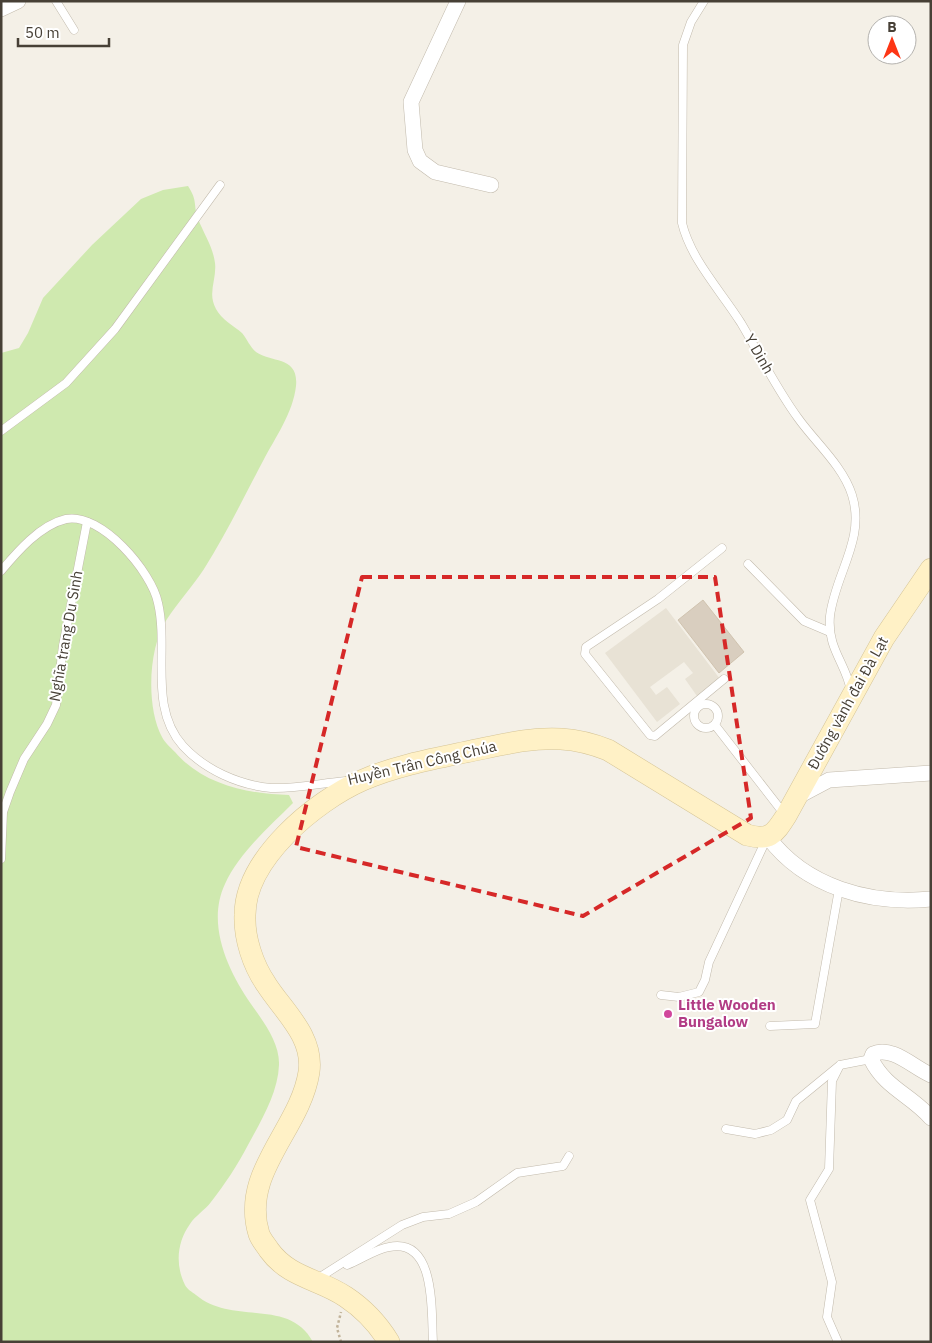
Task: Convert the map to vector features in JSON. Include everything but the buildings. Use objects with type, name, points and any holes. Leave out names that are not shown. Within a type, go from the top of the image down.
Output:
[{"type":"main road","name":"Đường vành đai Đà Lạt","points":[[768,837],[775,833],[786,816],[851,696],[902,610],[931,569]]},
{"type":"main road","name":"Huyền Trân Công Chúa","points":[[363,780],[422,762],[502,744],[560,739],[592,743],[627,760],[747,835],[760,838],[768,837]]},
{"type":"main road","points":[[363,780],[326,802],[301,820],[265,858],[248,891],[244,914],[246,933],[254,959],[265,983],[293,1019],[305,1042],[309,1056],[306,1086],[290,1123],[268,1160],[257,1188],[255,1214],[259,1236],[284,1267],[346,1296],[380,1327],[390,1342]]},
{"type":"street","points":[[1,10],[18,1]]},
{"type":"street","points":[[458,1],[411,102],[415,150],[420,161],[435,172],[491,185]]},
{"type":"street","points":[[797,797],[830,780],[931,773]]},
{"type":"street","points":[[768,837],[788,861],[817,880],[839,889],[878,898],[931,899]]},
{"type":"street","points":[[931,1076],[890,1052],[880,1051],[873,1054],[871,1059],[877,1070],[895,1090],[931,1118]]},
{"type":"lane","points":[[56,1],[74,30]]},
{"type":"lane","name":"Y Dinh","points":[[704,1],[691,22],[683,46],[682,223],[687,242],[740,322],[798,418],[835,466],[852,495],[855,507],[854,533],[848,562],[835,591],[830,632],[833,648],[850,685],[851,696]]},
{"type":"lane","points":[[1,431],[66,383],[114,329],[220,185]]},
{"type":"lane","name":"Huyền Trân Công Chúa","points":[[1,571],[35,537],[51,525],[67,519],[87,522],[108,532],[137,562],[158,602],[164,707],[171,727],[183,746],[211,770],[241,782],[271,788],[363,780]]},
{"type":"lane","name":"Nghĩa trang Du Sinh","points":[[1,859],[3,812],[10,792],[24,759],[47,724],[56,705],[63,646],[87,522]]},
{"type":"lane","points":[[722,548],[658,599],[584,650],[585,654],[650,735],[655,736],[697,705],[724,680]]},
{"type":"lane","points":[[748,564],[804,621],[830,632]]},
{"type":"lane","points":[[708,704],[714,706],[718,712],[719,719],[715,725],[702,728],[696,723],[694,716],[697,705],[708,704]]},
{"type":"lane","points":[[715,725],[786,816]]},
{"type":"lane","points":[[661,995],[679,997],[699,992],[705,980],[709,962],[768,837]]},
{"type":"lane","points":[[770,1026],[815,1024],[839,889]]},
{"type":"lane","points":[[726,1129],[755,1134],[771,1130],[787,1120],[796,1101],[840,1065],[871,1059]]},
{"type":"lane","points":[[838,1342],[827,1317],[832,1282],[810,1200],[829,1169],[832,1082],[840,1065]]},
{"type":"lane","points":[[313,1282],[402,1225],[423,1216],[449,1214],[476,1202],[517,1173],[563,1166],[569,1156]]},
{"type":"lane","points":[[340,1266],[348,1265],[388,1247],[398,1246],[413,1252],[425,1267],[430,1281],[433,1342]]},
{"type":"path","points":[[341,1342],[337,1328],[346,1296]]},
{"type":"highlighted area","points":[[362,577],[715,577],[751,818],[583,916],[296,847]]},
{"type":"shaded area","points":[[666,608],[720,679],[697,696],[685,679],[693,673],[684,662],[650,687],[656,695],[667,687],[680,704],[657,722],[605,653]]},
{"type":"green space","points":[[188,186],[194,199],[198,219],[214,257],[215,269],[212,297],[218,313],[242,333],[256,352],[289,365],[296,376],[296,386],[291,406],[283,425],[227,529],[204,569],[171,613],[161,631],[156,645],[151,678],[153,710],[162,737],[186,763],[199,772],[213,780],[243,790],[289,795],[293,803],[255,841],[238,862],[225,884],[220,899],[218,915],[222,947],[228,962],[242,991],[261,1018],[277,1049],[279,1065],[276,1086],[263,1117],[235,1168],[211,1202],[192,1221],[182,1238],[179,1262],[186,1286],[211,1304],[227,1309],[290,1320],[303,1328],[313,1342],[1,1342],[1,353],[19,348],[28,333],[43,298],[92,245],[141,199],[163,190]]},
{"type":"place","name":"Little Wooden Bungalow","points":[[668,1014]]}]
